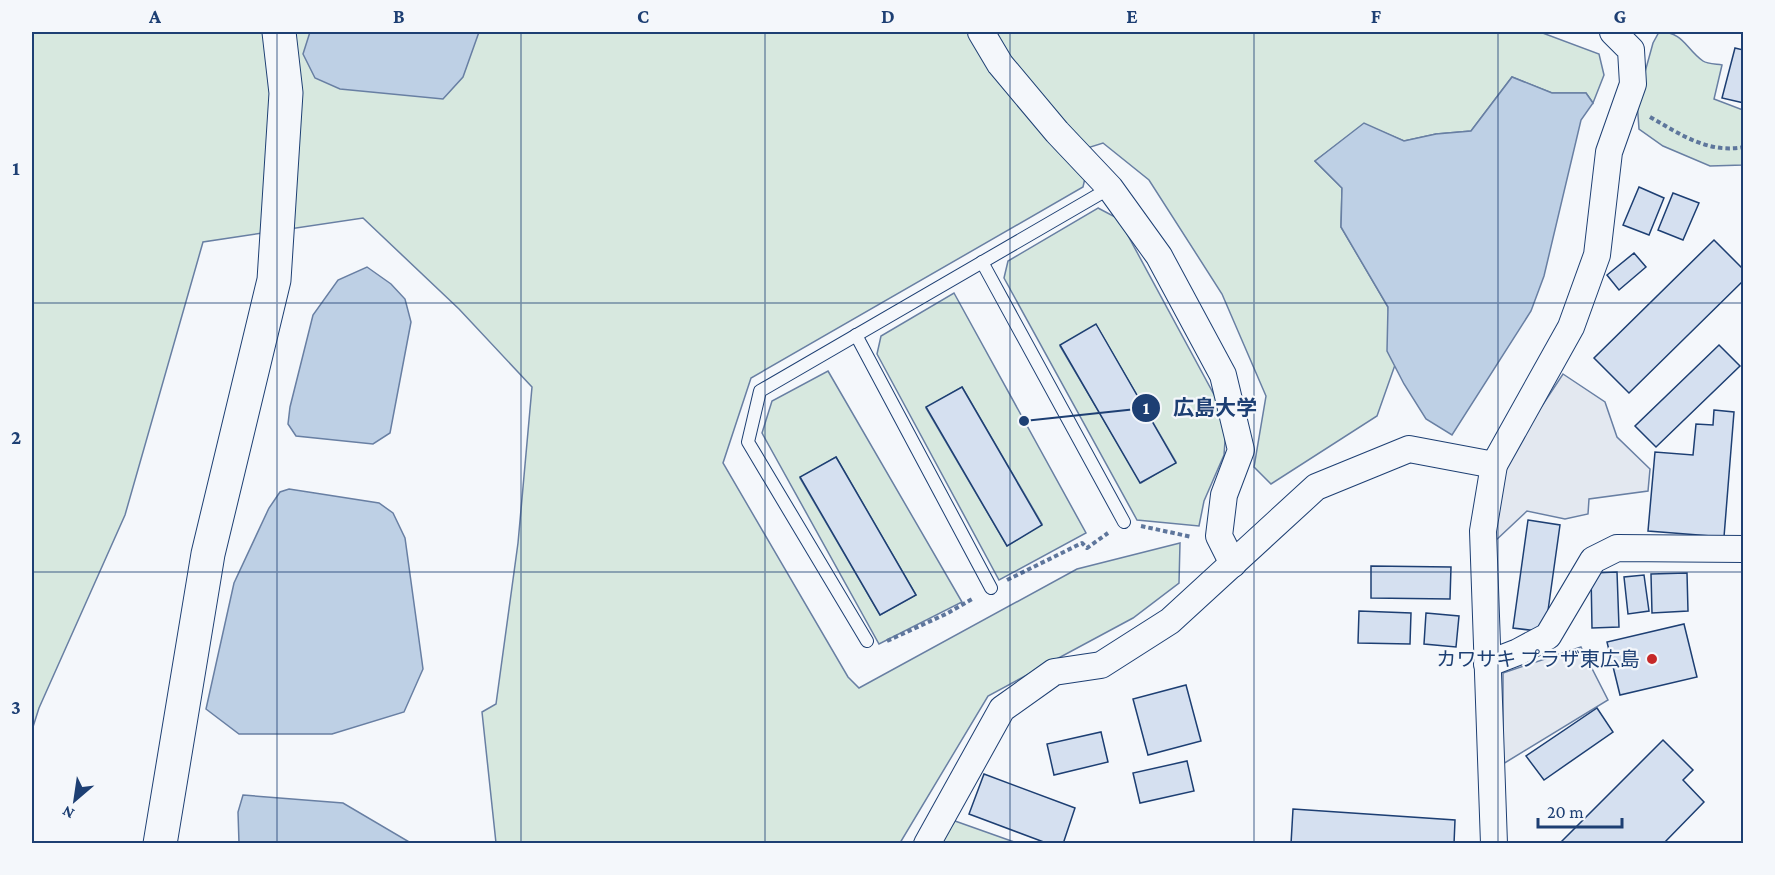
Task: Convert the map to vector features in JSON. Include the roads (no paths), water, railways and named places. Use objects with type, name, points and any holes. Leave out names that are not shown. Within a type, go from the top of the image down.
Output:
[{"type":"street","points":[[160,843],[208,554],[274,280],[286,93],[279,32]]},
{"type":"street","points":[[981,32],[1000,64],[1056,132],[1110,188],[1159,256],[1223,375],[1241,450],[1224,495],[1219,536],[1228,554]]},
{"type":"street","points":[[1494,843],[1482,531],[1494,465],[1571,327],[1597,255],[1609,152],[1633,84],[1631,50],[1613,32]]},
{"type":"street","points":[[927,843],[1002,709],[1054,672],[1101,665],[1170,621],[1228,554],[1316,487],[1409,449],[1494,465]]},
{"type":"street","points":[[1487,664],[1518,652],[1548,636],[1593,560],[1617,549],[1743,549]]},
{"type":"lane","points":[[867,641],[748,442],[760,391],[1110,188]]},
{"type":"lane","points":[[981,262],[1124,522]]},
{"type":"lane","points":[[856,335],[991,588]]},
{"type":"water","points":[[310,32],[479,32],[463,77],[443,99],[340,89],[315,78],[303,54]]},
{"type":"water","points":[[1512,77],[1552,93],[1586,93],[1593,103],[1581,120],[1544,276],[1531,311],[1452,435],[1426,419],[1387,351],[1388,307],[1341,227],[1342,188],[1315,161],[1364,123],[1404,141],[1436,134],[1471,131]]},
{"type":"water","points":[[367,267],[391,284],[405,299],[411,322],[390,433],[373,444],[296,436],[288,424],[290,407],[313,315],[338,280]]},
{"type":"water","points":[[289,489],[379,503],[393,513],[405,538],[423,669],[404,712],[332,734],[239,734],[206,709],[234,583],[269,508],[280,492]]},
{"type":"water","points":[[243,795],[343,803],[411,843],[239,843],[238,812]]},
{"type":"place","name":"広島大学","points":[[1024,421]]},
{"type":"place","name":"カワサキ プラザ東広島","points":[[1652,659]]}]
